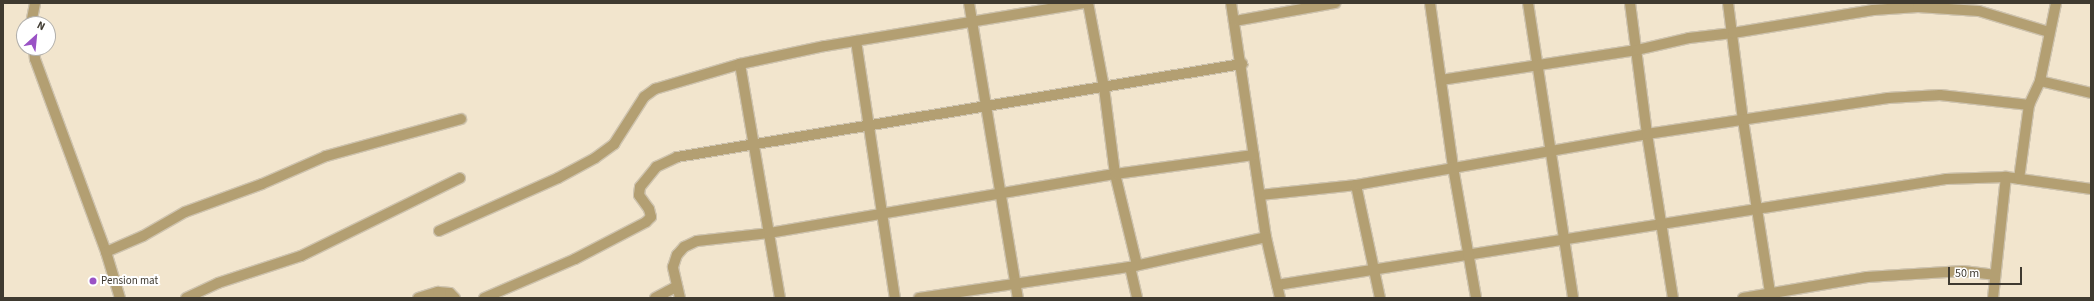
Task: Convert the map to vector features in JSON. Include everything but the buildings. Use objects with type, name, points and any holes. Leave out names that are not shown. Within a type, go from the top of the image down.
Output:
[{"type":"street","points":[[33,16],[35,3]]},
{"type":"street","points":[[969,3],[999,193],[1018,298]]},
{"type":"street","points":[[439,231],[558,178],[595,158],[614,144],[644,97],[655,89],[740,64],[856,41],[1085,3]]},
{"type":"street","points":[[1088,3],[1104,88],[1115,174],[1134,266],[1137,298]]},
{"type":"street","points":[[1231,3],[1242,64],[1266,237],[1280,298]]},
{"type":"street","points":[[1235,21],[1331,3]]},
{"type":"street","points":[[1430,3],[1453,167],[1476,298]]},
{"type":"street","points":[[1528,3],[1539,66],[1563,240],[1573,298]]},
{"type":"street","points":[[1630,3],[1647,134],[1673,298]]},
{"type":"street","points":[[1728,3],[1734,33],[1743,120],[1758,207],[1770,295]]},
{"type":"street","points":[[2019,179],[2029,105],[2040,81],[2056,3]]},
{"type":"street","points":[[1441,80],[1539,66],[1637,50],[1689,38],[1734,33],[1873,10],[1918,7],[1979,11],[2049,32]]},
{"type":"street","points":[[856,41],[870,126],[880,213],[895,298]]},
{"type":"street","points":[[35,56],[106,252],[120,298]]},
{"type":"street","points":[[740,64],[780,298]]},
{"type":"street","points":[[484,298],[575,259],[646,222],[651,217],[649,209],[639,194],[640,188],[656,167],[678,157],[699,152],[986,108],[1242,64]]},
{"type":"street","points":[[2040,81],[2091,93]]},
{"type":"street","points":[[1260,195],[1356,185],[1647,134],[1896,97],[1940,95],[2029,105]]},
{"type":"street","points":[[106,252],[143,236],[185,212],[262,184],[326,156],[460,119]]},
{"type":"street","points":[[680,298],[676,287],[673,267],[677,255],[684,247],[714,238],[769,233],[1115,174],[1254,155]]},
{"type":"street","points":[[1994,298],[1994,275],[2006,177]]},
{"type":"street","points":[[1277,285],[1469,253],[1563,240],[1758,207],[1946,179],[2006,177],[2091,189]]},
{"type":"street","points":[[186,298],[218,283],[301,256],[460,178]]},
{"type":"street","points":[[1356,185],[1380,298]]},
{"type":"street","points":[[919,298],[1134,266],[1266,237]]},
{"type":"street","points":[[1743,298],[1898,274],[1963,271],[1994,275]]},
{"type":"street","points":[[655,298],[676,287]]},
{"type":"street","points":[[418,298],[438,292],[450,294],[455,298]]},
{"type":"place","name":"Pension mat","points":[[93,281]]}]
